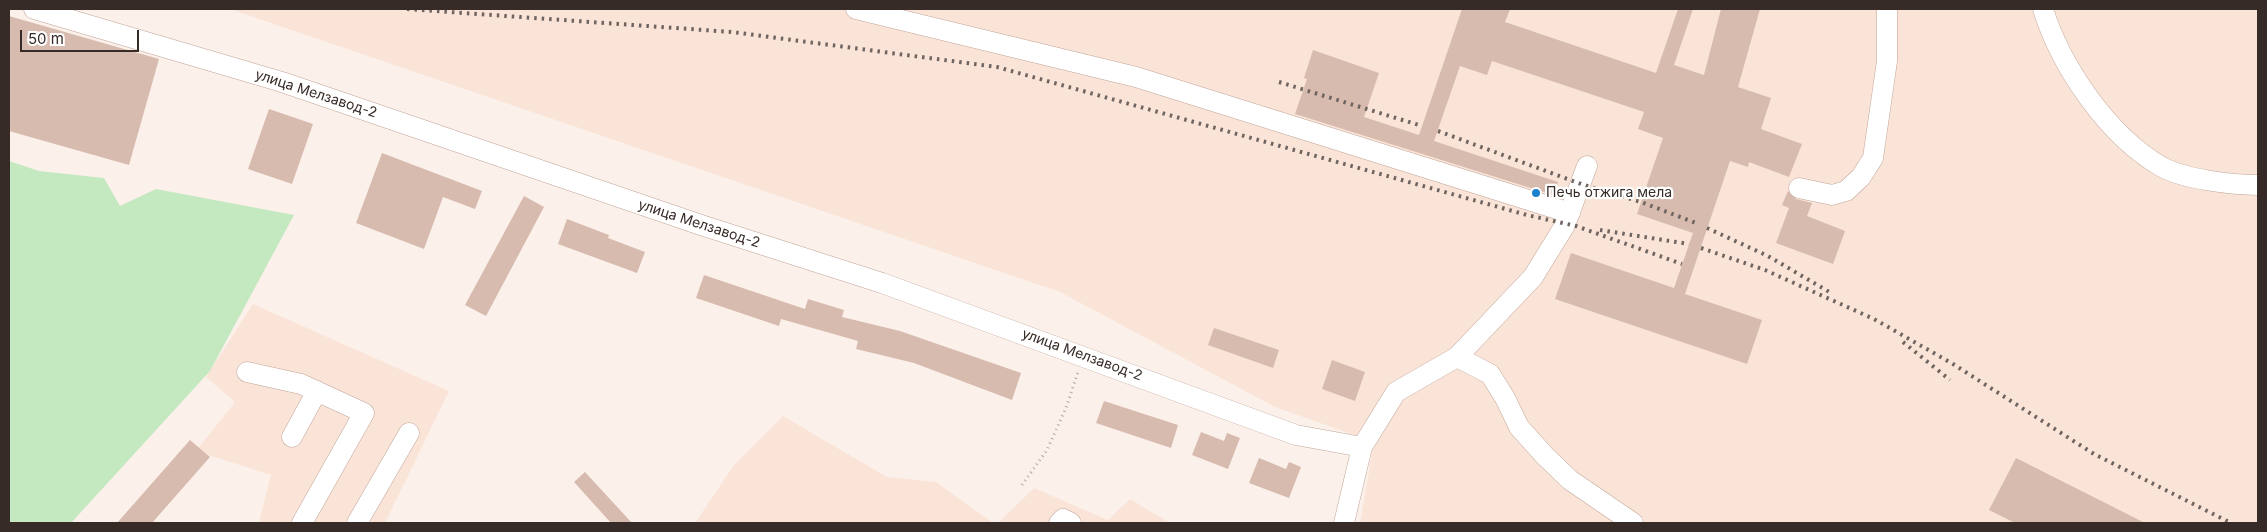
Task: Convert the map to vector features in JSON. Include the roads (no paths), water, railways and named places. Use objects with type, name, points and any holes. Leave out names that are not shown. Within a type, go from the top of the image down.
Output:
[{"type":"street","name":"улица Мелзавод-2","points":[[34,9],[282,82],[701,225],[882,282],[1296,435],[1362,447]]},
{"type":"street","points":[[856,9],[1136,77],[1570,213]]},
{"type":"street","points":[[1799,188],[1832,195],[1846,191],[1861,177],[1873,158],[1887,61],[1887,9]]},
{"type":"street","points":[[2043,9],[2065,61],[2086,93],[2119,132],[2139,151],[2163,168],[2204,180],[2258,186]]},
{"type":"street","points":[[1344,523],[1362,447],[1396,392],[1457,357],[1533,277],[1565,225],[1587,166]]},
{"type":"street","points":[[1457,357],[1490,374],[1505,398],[1519,427],[1570,480],[1634,523]]},
{"type":"street","points":[[246,372],[301,384],[364,413],[302,523]]},
{"type":"street","points":[[292,437],[317,391]]},
{"type":"street","points":[[357,523],[409,433]]},
{"type":"street","points":[[1059,523],[1063,519],[1072,523]]},
{"type":"railway","points":[[407,9],[732,32],[997,67],[1527,215],[1576,226],[1682,264]]},
{"type":"railway","points":[[1279,82],[1422,126]]},
{"type":"railway","points":[[1438,131],[1581,184],[1641,202],[1696,223]]},
{"type":"railway","points":[[1707,228],[1768,256],[1831,293]]},
{"type":"railway","points":[[1600,230],[1689,244]]},
{"type":"railway","points":[[1701,248],[1765,270],[1874,319],[1953,364],[2094,454],[2231,523]]},
{"type":"railway","points":[[1903,342],[1950,380]]},
{"type":"place","name":"Печь отжига мела","points":[[1536,193]]}]
